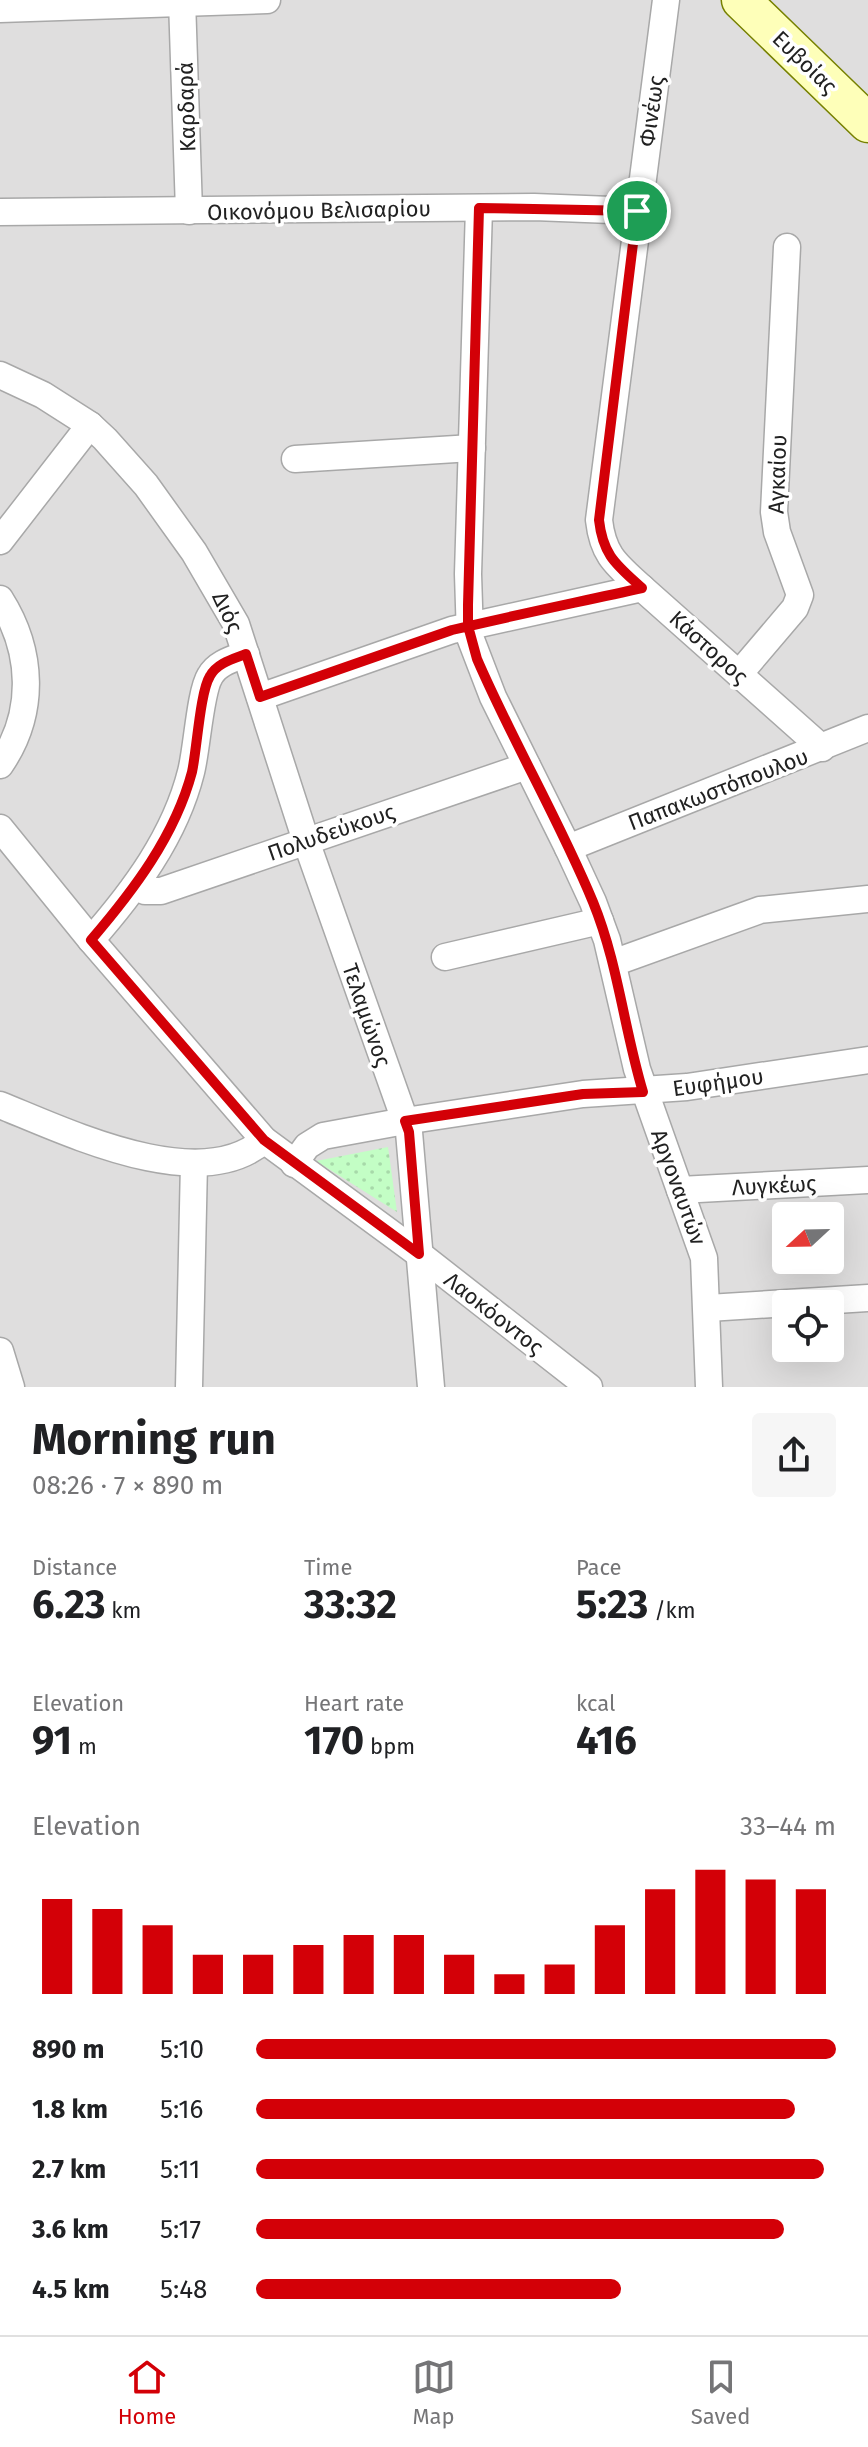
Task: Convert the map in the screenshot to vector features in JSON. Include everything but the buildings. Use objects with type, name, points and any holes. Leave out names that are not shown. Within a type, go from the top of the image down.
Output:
[{"type":"main road","name":"Ευβοίας","points":[[741,0],[868,123]]},
{"type":"street","points":[[0,9],[267,0]]},
{"type":"street","name":"Φινέως","points":[[642,588],[612,561],[601,537],[599,520],[666,0]]},
{"type":"street","name":"Καρδαρά","points":[[182,2],[189,211]]},
{"type":"street","name":"Οικονόμου Βελισαρίου","points":[[0,212],[479,208],[637,211]]},
{"type":"street","name":"Αργοναυτών","points":[[479,208],[468,626],[477,659],[600,921],[643,1092],[704,1258],[709,1387]]},
{"type":"street","name":"Αγκαίου","points":[[739,674],[795,608],[800,595],[777,532],[774,512],[787,247]]},
{"type":"street","name":"Διός","points":[[0,375],[43,395],[90,425],[132,468],[194,552],[228,608],[246,654],[221,664],[210,676],[197,751],[183,799],[135,886],[91,940]]},
{"type":"street","points":[[0,541],[90,425]]},
{"type":"street","points":[[295,459],[472,448]]},
{"type":"street","points":[[260,697],[468,626],[642,588]]},
{"type":"street","name":"Κάστορος","points":[[642,588],[822,748]]},
{"type":"street","points":[[0,599],[22,643],[27,671],[26,699],[20,726],[0,765]]},
{"type":"street","name":"Τελαμώνος","points":[[246,654],[306,841],[409,1132],[431,1387]]},
{"type":"street","name":"Παπακωστόπουλου","points":[[568,848],[868,728]]},
{"type":"street","name":"Πολυδεύκους","points":[[135,886],[145,891],[161,891],[527,766]]},
{"type":"street","name":"Λαοκόοντος","points":[[0,828],[91,940],[264,1140],[419,1254],[589,1387]]},
{"type":"street","points":[[613,963],[760,910],[868,899]]},
{"type":"street","points":[[445,957],[600,921]]},
{"type":"street","name":"Ευφήμου","points":[[294,1164],[307,1146],[323,1136],[405,1121],[583,1094],[643,1092],[868,1060]]},
{"type":"street","points":[[0,1105],[133,1154],[168,1162],[194,1163],[236,1157],[264,1140]]},
{"type":"street","points":[[189,1387],[194,1163]]},
{"type":"street","name":"Λυγκέως","points":[[680,1190],[868,1180]]},
{"type":"street","points":[[708,1308],[868,1298]]},
{"type":"street","points":[[0,1351],[11,1387]]},
{"type":"shaded area","points":[[0,0],[868,0],[868,1387],[0,1387]]},
{"type":"green space","points":[[388,1147],[397,1212],[316,1161]]},
{"type":"route","points":[[637,211],[479,208],[468,626],[477,659],[493,697],[593,902],[607,940],[643,1092],[583,1094],[405,1121],[409,1132],[419,1254],[264,1140],[91,940],[143,874],[183,799],[197,751],[207,683],[221,664],[246,654],[260,697],[452,630],[468,626],[542,611],[642,588],[612,561],[601,537],[599,520],[637,211]]}]
